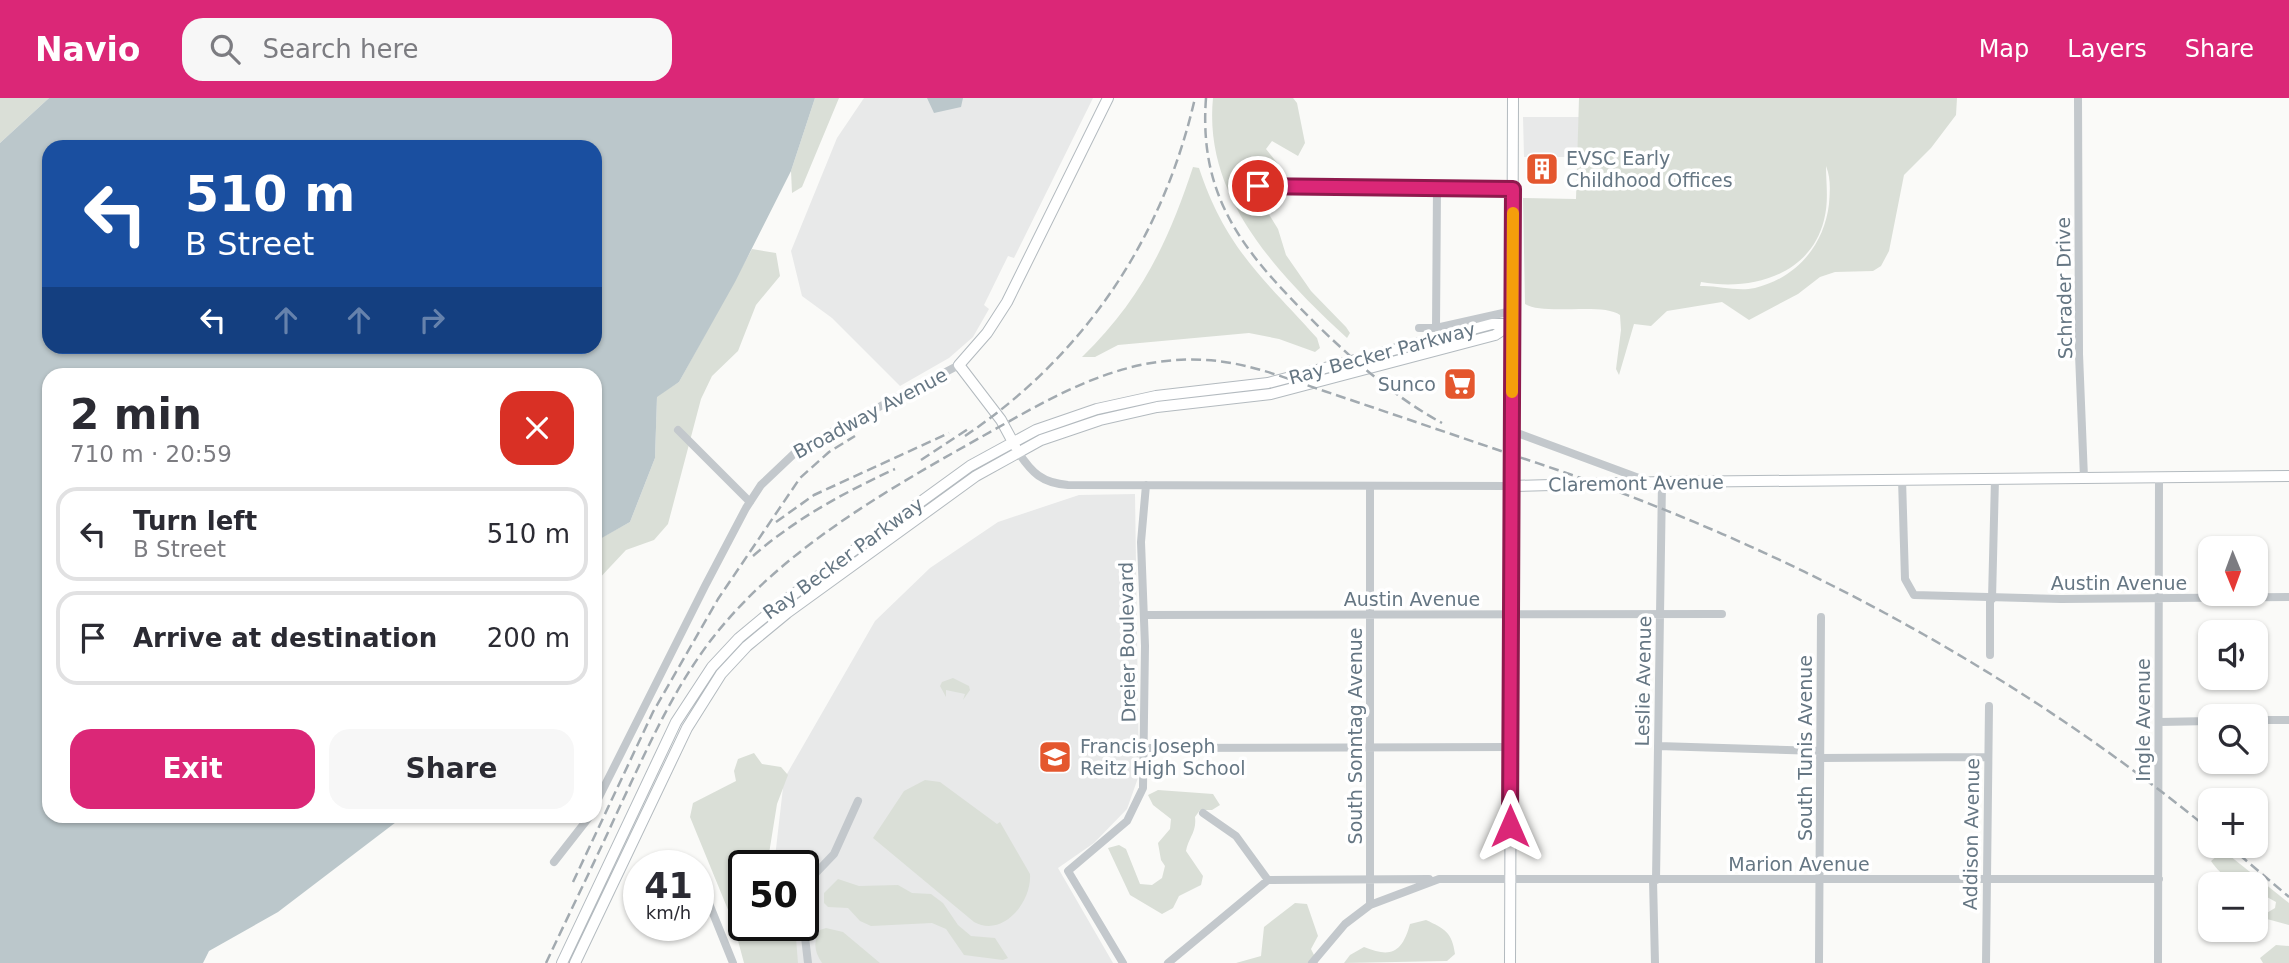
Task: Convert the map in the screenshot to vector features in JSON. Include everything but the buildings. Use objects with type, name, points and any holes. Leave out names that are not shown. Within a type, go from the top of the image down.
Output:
[{"type":"main road","name":"Broadway Avenue","points":[[958,365],[987,334],[1007,302],[1108,98]]},
{"type":"main road","points":[[1510,963],[1513,98]]},
{"type":"main road","name":"Ray Becker Parkway","points":[[575,963],[687,728],[707,694],[732,661],[765,630],[1015,447],[1056,422],[1122,403],[1268,383],[1492,324],[1512,324]]},
{"type":"main road","name":"Claremont Avenue","points":[[958,365],[1001,420],[1015,447]]},
{"type":"main road","name":"Ray Becker Parkway","points":[[562,963],[676,722],[697,687],[723,653],[772,609],[970,466],[1015,447]]},
{"type":"main road","name":"Claremont Avenue","points":[[1511,486],[1656,482],[2289,476]]},
{"type":"street","name":"Schrader Drive","points":[[2078,98],[2079,354],[2084,478]]},
{"type":"street","points":[[1258,186],[1513,189]]},
{"type":"street","points":[[1436,328],[1437,188]]},
{"type":"street","points":[[1419,328],[1436,328],[1512,311]]},
{"type":"street","name":"Broadway Avenue","points":[[602,791],[750,502],[774,470],[799,449],[937,379],[958,365]]},
{"type":"street","points":[[678,430],[750,502]]},
{"type":"street","points":[[1512,431],[1656,482]]},
{"type":"street","name":"Claremont Avenue","points":[[1015,447],[1035,476],[1052,484],[1511,486]]},
{"type":"street","name":"Ingle Avenue","points":[[2158,963],[2159,478]]},
{"type":"street","name":"Austin Avenue","points":[[1902,479],[1905,579],[1909,592],[1920,596],[1991,599],[2289,597]]},
{"type":"street","points":[[1990,655],[1995,479]]},
{"type":"street","name":"Leslie Avenue","points":[[1655,963],[1660,615],[1656,482]]},
{"type":"street","name":"Dreier Boulevard","points":[[1123,963],[1068,871],[1115,832],[1135,808],[1143,788],[1144,615],[1141,542],[1146,485]]},
{"type":"street","name":"South Sonntag Avenue","points":[[1370,486],[1370,905]]},
{"type":"street","name":"Austin Avenue","points":[[1144,615],[1722,614]]},
{"type":"street","name":"South Tunis Avenue","points":[[1819,963],[1821,617]]},
{"type":"street","name":"Addison Avenue","points":[[1986,963],[1989,706]]},
{"type":"street","points":[[2268,720],[2289,720]]},
{"type":"street","points":[[2160,722],[2198,721]]},
{"type":"street","points":[[1658,746],[1821,754],[1987,757]]},
{"type":"street","points":[[1145,748],[1510,747]]},
{"type":"street","points":[[819,870],[834,854],[858,801]]},
{"type":"street","points":[[1168,963],[1268,880],[1236,836],[1203,813]]},
{"type":"street","points":[[554,862],[585,823]]},
{"type":"street","name":"Marion Avenue","points":[[1370,905],[1439,879]]},
{"type":"street","name":"Marion Avenue","points":[[1268,880],[2159,879]]},
{"type":"street","points":[[1312,963],[1345,924],[1370,905]]},
{"type":"street","points":[[714,916],[733,963]]},
{"type":"street","points":[[805,941],[808,963]]},
{"type":"shaded area","points":[[0,98],[49,98],[0,143]]},
{"type":"shaded area","points":[[49,98],[815,98],[791,171],[735,282],[679,382],[657,397],[655,458],[630,522],[602,538],[602,368],[42,368],[42,823],[395,823],[278,912],[209,951],[203,963],[0,963],[0,143]]},
{"type":"shaded area","points":[[815,98],[839,98],[802,187],[792,193],[791,171]]},
{"type":"shaded area","points":[[864,98],[1093,98],[1014,258],[1008,256],[984,305],[989,309],[973,337],[949,358],[900,386],[832,318],[802,296],[791,251],[837,138]]},
{"type":"shaded area","points":[[927,98],[963,98],[961,107],[934,113]]},
{"type":"shaded area","points":[[1213,98],[1293,98],[1297,103],[1305,143],[1298,156],[1272,141],[1266,149],[1278,164],[1279,173],[1259,198],[1278,229],[1286,255],[1311,291],[1346,327],[1350,333],[1347,338],[1272,261],[1233,201],[1220,169],[1213,134]]},
{"type":"shaded area","points":[[1579,98],[1957,98],[1956,115],[1931,148],[1904,175],[1889,251],[1881,266],[1873,271],[1835,272],[1820,277],[1798,294],[1749,320],[1722,302],[1667,311],[1651,326],[1634,324],[1619,375],[1616,369],[1621,330],[1620,315],[1600,309],[1546,309],[1525,304],[1523,198],[1576,199]],"holes":[[[1826,166],[1830,195],[1826,219],[1821,233],[1806,258],[1783,277],[1755,288],[1700,286],[1701,282],[1739,284],[1758,281],[1792,267],[1806,255],[1817,239],[1826,213]]]},
{"type":"shaded area","points":[[1523,117],[1579,117],[1578,157],[1524,157]]},
{"type":"shaded area","points":[[1193,167],[1199,168],[1221,220],[1234,242],[1263,279],[1317,338],[1320,348],[1315,352],[1279,339],[1249,333],[1118,345],[1095,357],[1082,357],[1120,314],[1150,270],[1173,221]]},
{"type":"shaded area","points":[[752,249],[776,253],[780,276],[756,305],[738,351],[712,376],[701,399],[668,524],[654,540],[626,550],[602,576],[602,537],[630,522],[655,458],[657,396],[679,382]]},
{"type":"shaded area","points":[[1135,494],[1139,775],[1127,809],[1094,843],[1058,868],[1113,963],[794,963],[793,941],[819,941],[819,850],[776,850],[784,779],[875,621],[930,568],[998,522],[1079,495]]},
{"type":"shaded area","points":[[953,678],[969,686],[970,690],[963,700],[965,694],[946,690],[946,697],[940,686],[942,682]]},
{"type":"shaded area","points":[[754,753],[762,764],[781,767],[788,775],[777,804],[770,850],[728,850],[728,910],[714,876],[714,850],[704,850],[690,817],[693,803],[736,781],[734,771],[738,759]]},
{"type":"shaded area","points":[[925,780],[940,782],[997,824],[1000,822],[1030,874],[1026,896],[1021,906],[1005,921],[985,926],[974,922],[873,838],[904,791]]},
{"type":"shaded area","points":[[1158,790],[1213,794],[1220,805],[1212,810],[1200,810],[1195,817],[1195,827],[1187,846],[1186,851],[1203,876],[1201,885],[1179,896],[1173,908],[1162,914],[1130,895],[1108,848],[1119,845],[1126,849],[1140,884],[1152,885],[1162,878],[1165,866],[1158,843],[1170,829],[1171,819],[1153,805],[1148,795]]},
{"type":"shaded area","points":[[2215,858],[2233,858],[2250,872],[2221,872],[2211,861]]},
{"type":"shaded area","points":[[838,879],[859,886],[898,885],[912,893],[931,894],[943,903],[958,925],[971,936],[995,938],[1008,958],[1003,960],[964,955],[946,929],[932,923],[871,926],[860,921],[848,908],[828,907],[824,903],[824,893]]},
{"type":"shaded area","points":[[2268,886],[2289,903],[2289,925],[2268,919],[2268,912],[2275,908],[2276,902],[2268,898]]},
{"type":"shaded area","points":[[1295,903],[1307,904],[1318,936],[1311,949],[1318,963],[1236,963],[1261,956],[1264,927]]},
{"type":"shaded area","points":[[1426,920],[1450,936],[1455,954],[1447,961],[1344,963],[1350,955],[1364,947],[1381,952],[1394,950],[1403,941],[1410,924]]},
{"type":"shaded area","points":[[826,928],[843,932],[880,963],[822,963],[815,943],[819,941],[820,930]]},
{"type":"shaded area","points":[[738,941],[796,941],[798,963],[744,963]]},
{"type":"shaded area","points":[[2276,945],[2289,946],[2289,963],[2263,963],[2260,958]]},
{"type":"railway","points":[[965,436],[1008,404],[1047,369],[1082,330],[1113,289],[1140,245],[1162,198],[1181,149],[1195,98]]},
{"type":"railway","points":[[1206,98],[1206,135],[1211,169],[1220,199],[1251,252],[1295,302],[1349,355],[1393,391],[1442,423]]},
{"type":"railway","points":[[546,963],[673,699],[711,640],[739,607],[771,576],[805,548],[878,497],[1042,403],[1120,370],[1176,360],[1221,361],[1280,376],[1623,493],[1713,530],[1801,570],[1887,614],[1972,663],[2133,770],[2198,821]]},
{"type":"railway","points":[[921,460],[971,427]]},
{"type":"railway","points":[[776,522],[814,495],[949,433]]},
{"type":"railway","points":[[602,820],[653,712],[718,599],[800,478],[829,452],[855,436]]},
{"type":"railway","points":[[753,556],[821,507],[895,469]]},
{"type":"railway","points":[[573,882],[601,823]]},
{"type":"railway","points":[[2243,858],[2289,897]]},
{"type":"slow traffic","points":[[1512,392],[1513,213]]},
{"type":"place","name":"EVSC Early Childhood Offices","points":[[1542,169]]},
{"type":"place","name":"Sunco","points":[[1460,384]]},
{"type":"place","name":"Francis Joseph Reitz High School","points":[[1055,757]]},
{"type":"route","points":[[1258,186],[1513,189],[1510,826]]}]
